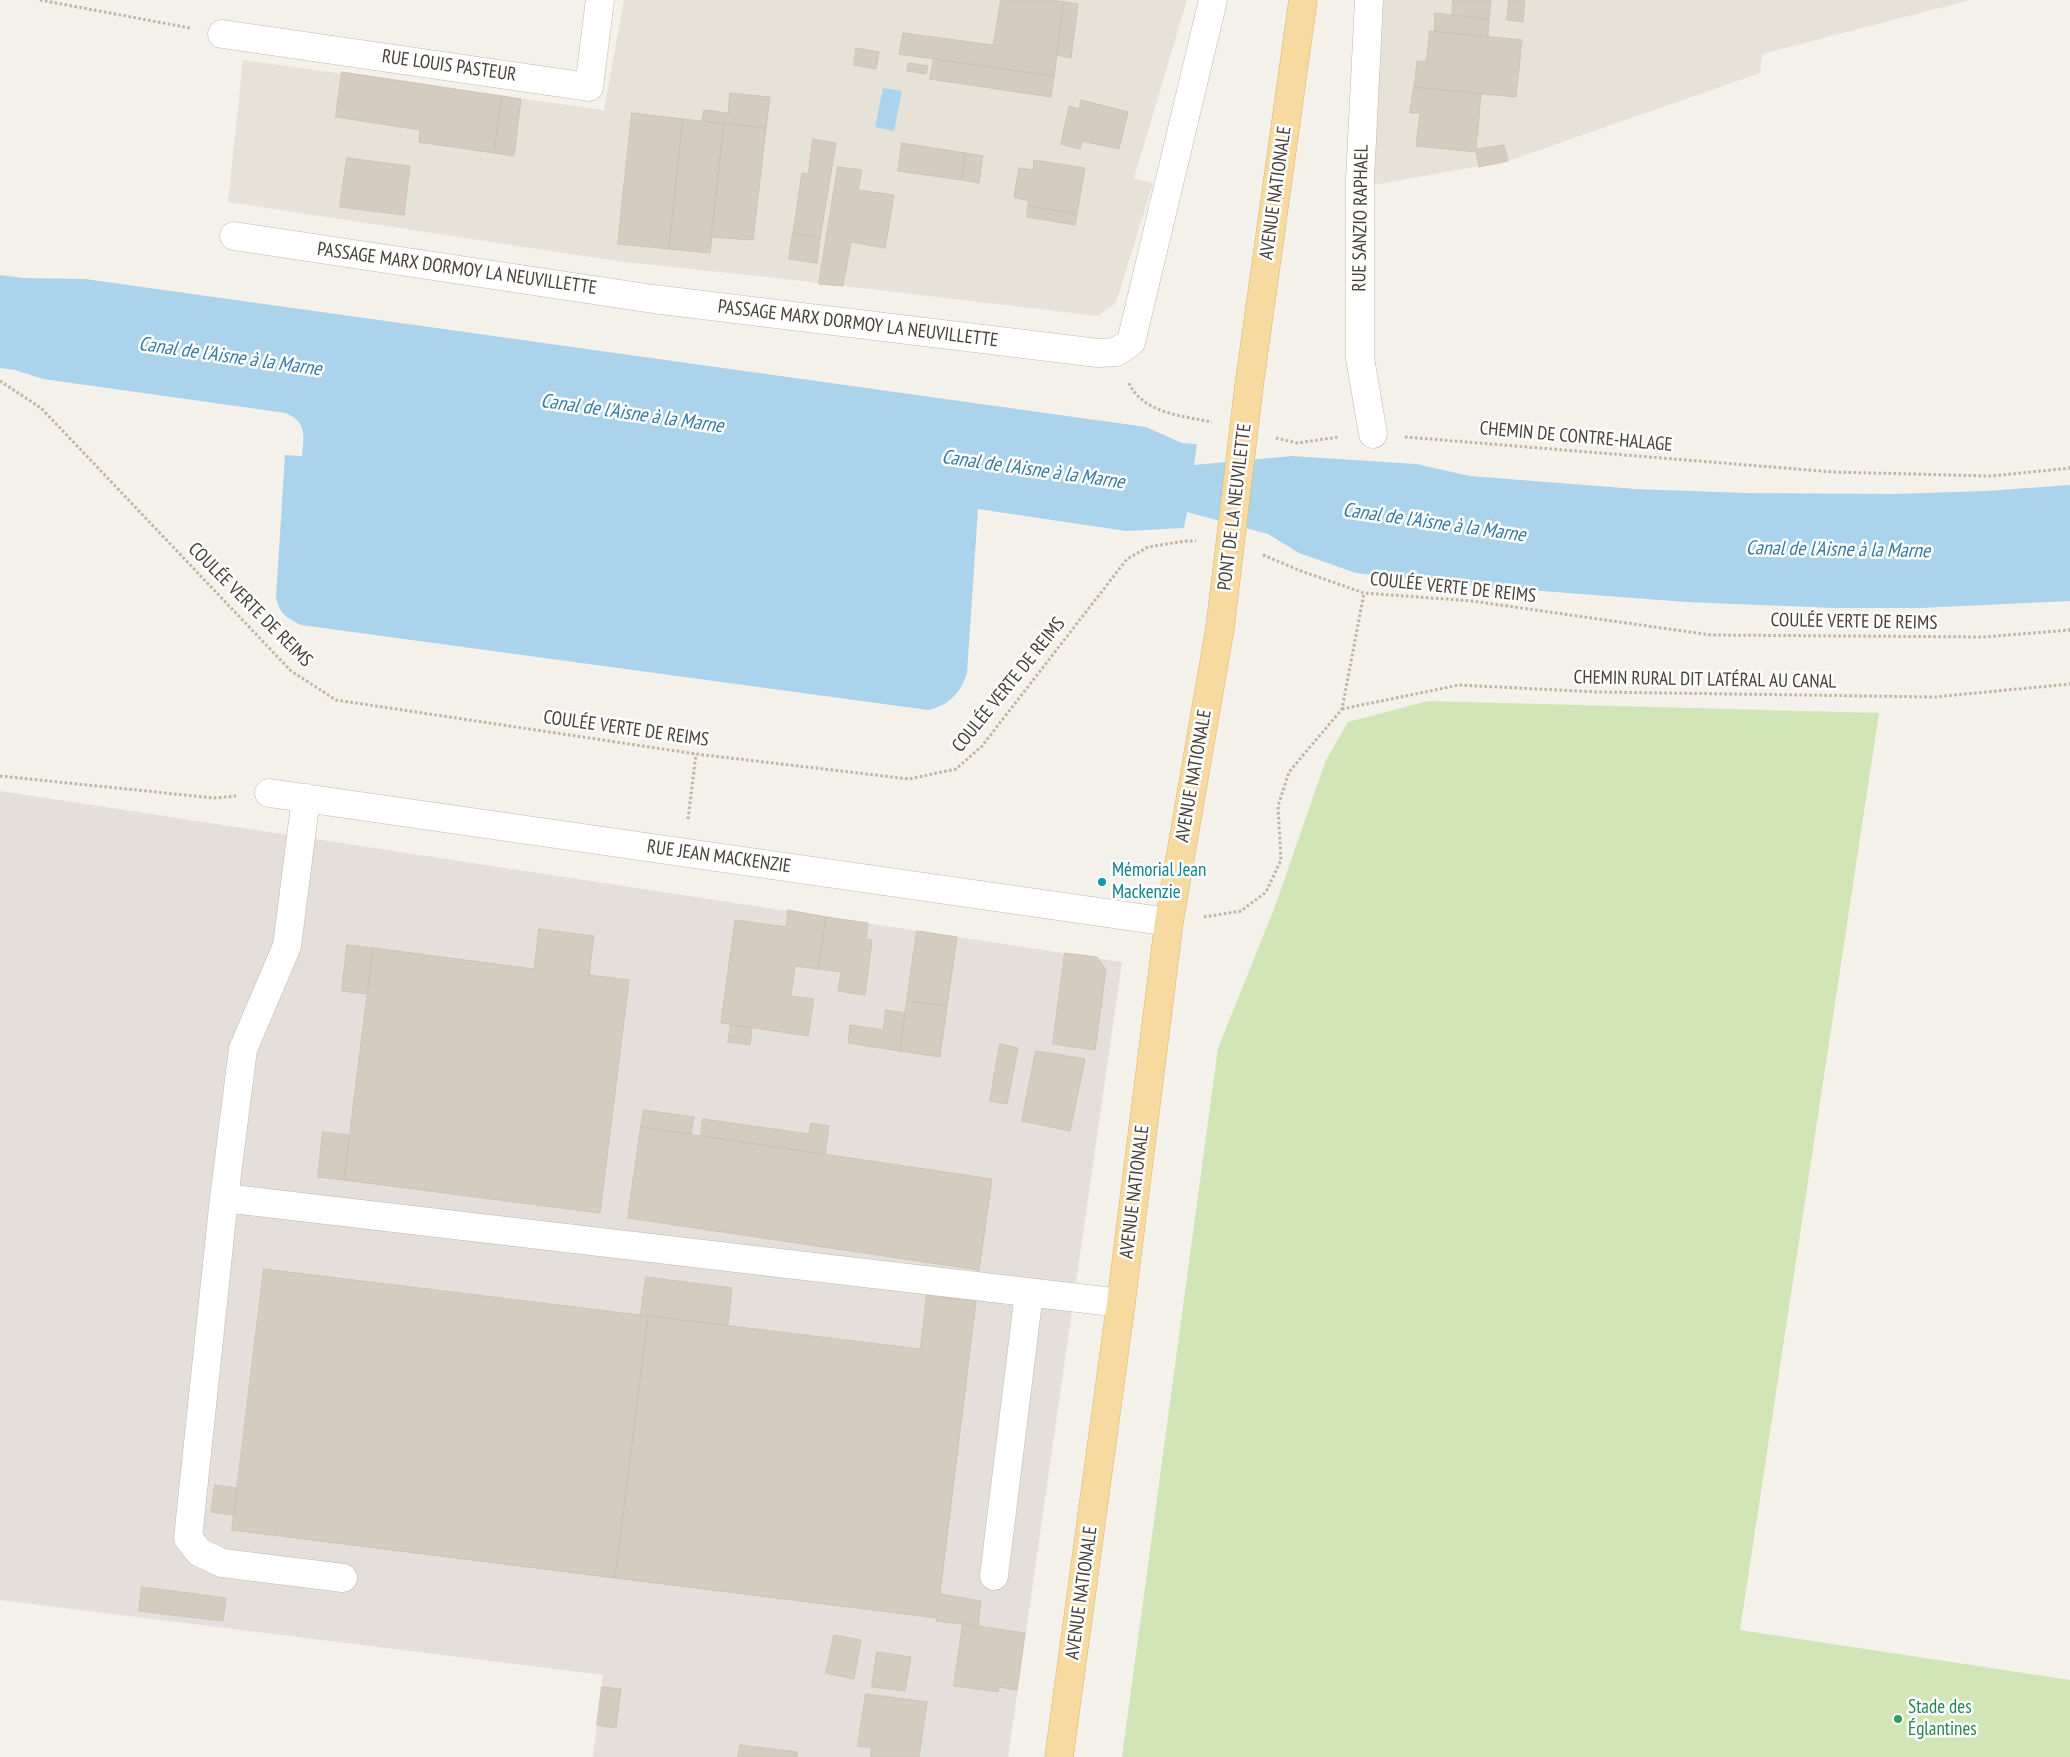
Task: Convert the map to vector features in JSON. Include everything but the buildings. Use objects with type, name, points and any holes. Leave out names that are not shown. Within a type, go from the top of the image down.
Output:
[{"type":"main road","name":"AVENUE NATIONALE","points":[[1249,386],[1303,0]]},
{"type":"main road","name":"PONT DE LA NEUVILETTE","points":[[1220,628],[1249,386]]},
{"type":"main road","name":"AVENUE NATIONALE","points":[[1059,1757],[1121,1303],[1169,922],[1220,628]]},
{"type":"street","name":"RUE LOUIS PASTEUR","points":[[222,34],[589,87],[600,0]]},
{"type":"street","points":[[1116,352],[1131,342],[1214,0]]},
{"type":"street","name":"RUE SANZIO RAPHAEL","points":[[1369,0],[1360,180],[1360,358],[1373,434]]},
{"type":"street","name":"PASSAGE MARX DORMOY LA NEUVILLETTE","points":[[234,236],[653,298],[1098,353],[1116,352]]},
{"type":"street","name":"RUE JEAN MACKENZIE","points":[[269,793],[1169,922]]},
{"type":"street","points":[[306,798],[287,946],[243,1050],[224,1198],[188,1538],[199,1552],[222,1563],[343,1578]]},
{"type":"street","points":[[224,1198],[1121,1303]]},
{"type":"street","points":[[994,1576],[1029,1293]]},
{"type":"path","points":[[40,0],[222,34]]},
{"type":"path","points":[[1116,352],[1132,392],[1156,409],[1212,422]]},
{"type":"path","name":"COULÉE VERTE DE REIMS","points":[[0,381],[41,408],[290,671],[336,700],[696,754],[909,779],[956,769],[982,746],[1127,559],[1148,547],[1186,541],[1204,542]]},
{"type":"path","name":"CHEMIN DE CONTRE-HALAGE","points":[[1269,436],[1297,443],[1342,436],[1373,434],[1833,472],[1990,476],[2070,468]]},
{"type":"path","name":"COULÉE VERTE DE REIMS","points":[[1258,552],[1300,572],[1364,593],[1472,601],[1711,635],[1983,637],[2070,630]]},
{"type":"path","points":[[1169,922],[1240,911],[1266,892],[1282,860],[1278,806],[1289,772],[1342,709],[1364,593]]},
{"type":"path","name":"CHEMIN RURAL DIT LATÉRAL AU CANAL","points":[[1342,709],[1459,686],[1608,692],[1934,697],[2070,684]]},
{"type":"path","points":[[684,852],[696,754]]},
{"type":"path","points":[[0,776],[214,798],[269,793]]},
{"type":"shaded area","points":[[624,0],[1187,0],[1134,178],[1153,183],[1116,303],[1098,316],[617,261],[228,202],[243,60],[604,110]]},
{"type":"shaded area","points":[[1380,0],[1970,0],[1762,54],[1760,73],[1508,161],[1373,185]]},
{"type":"shaded area","points":[[0,791],[1122,962],[1008,1757],[593,1757],[603,1675],[0,1600]]},
{"type":"green space","points":[[1428,701],[1879,713],[1740,1630],[2070,1680],[2070,1757],[1122,1757],[1218,1048],[1274,909],[1326,760],[1348,722]]},
{"type":"water","points":[[883,88],[902,91],[894,131],[875,127]]},
{"type":"water","name":"Canal de l'Aisne à la Marne","points":[[0,275],[23,278],[85,279],[1146,427],[1182,443],[1197,444],[1194,465],[1292,456],[1416,464],[1470,476],[1636,489],[1745,493],[1892,494],[1986,491],[2070,485],[2070,601],[1921,608],[1834,608],[1686,602],[1463,585],[1356,573],[1299,553],[1268,534],[1187,512],[1184,528],[1126,531],[978,509],[967,673],[961,687],[953,698],[942,705],[928,710],[301,625],[284,615],[279,608],[276,597],[285,455],[302,456],[303,430],[298,421],[286,413],[43,379],[15,370],[0,368]]},
{"type":"place","name":"Mémorial Jean Mackenzie","points":[[1102,882]]},
{"type":"place","name":"Stade des Églantines","points":[[1898,1719]]}]
